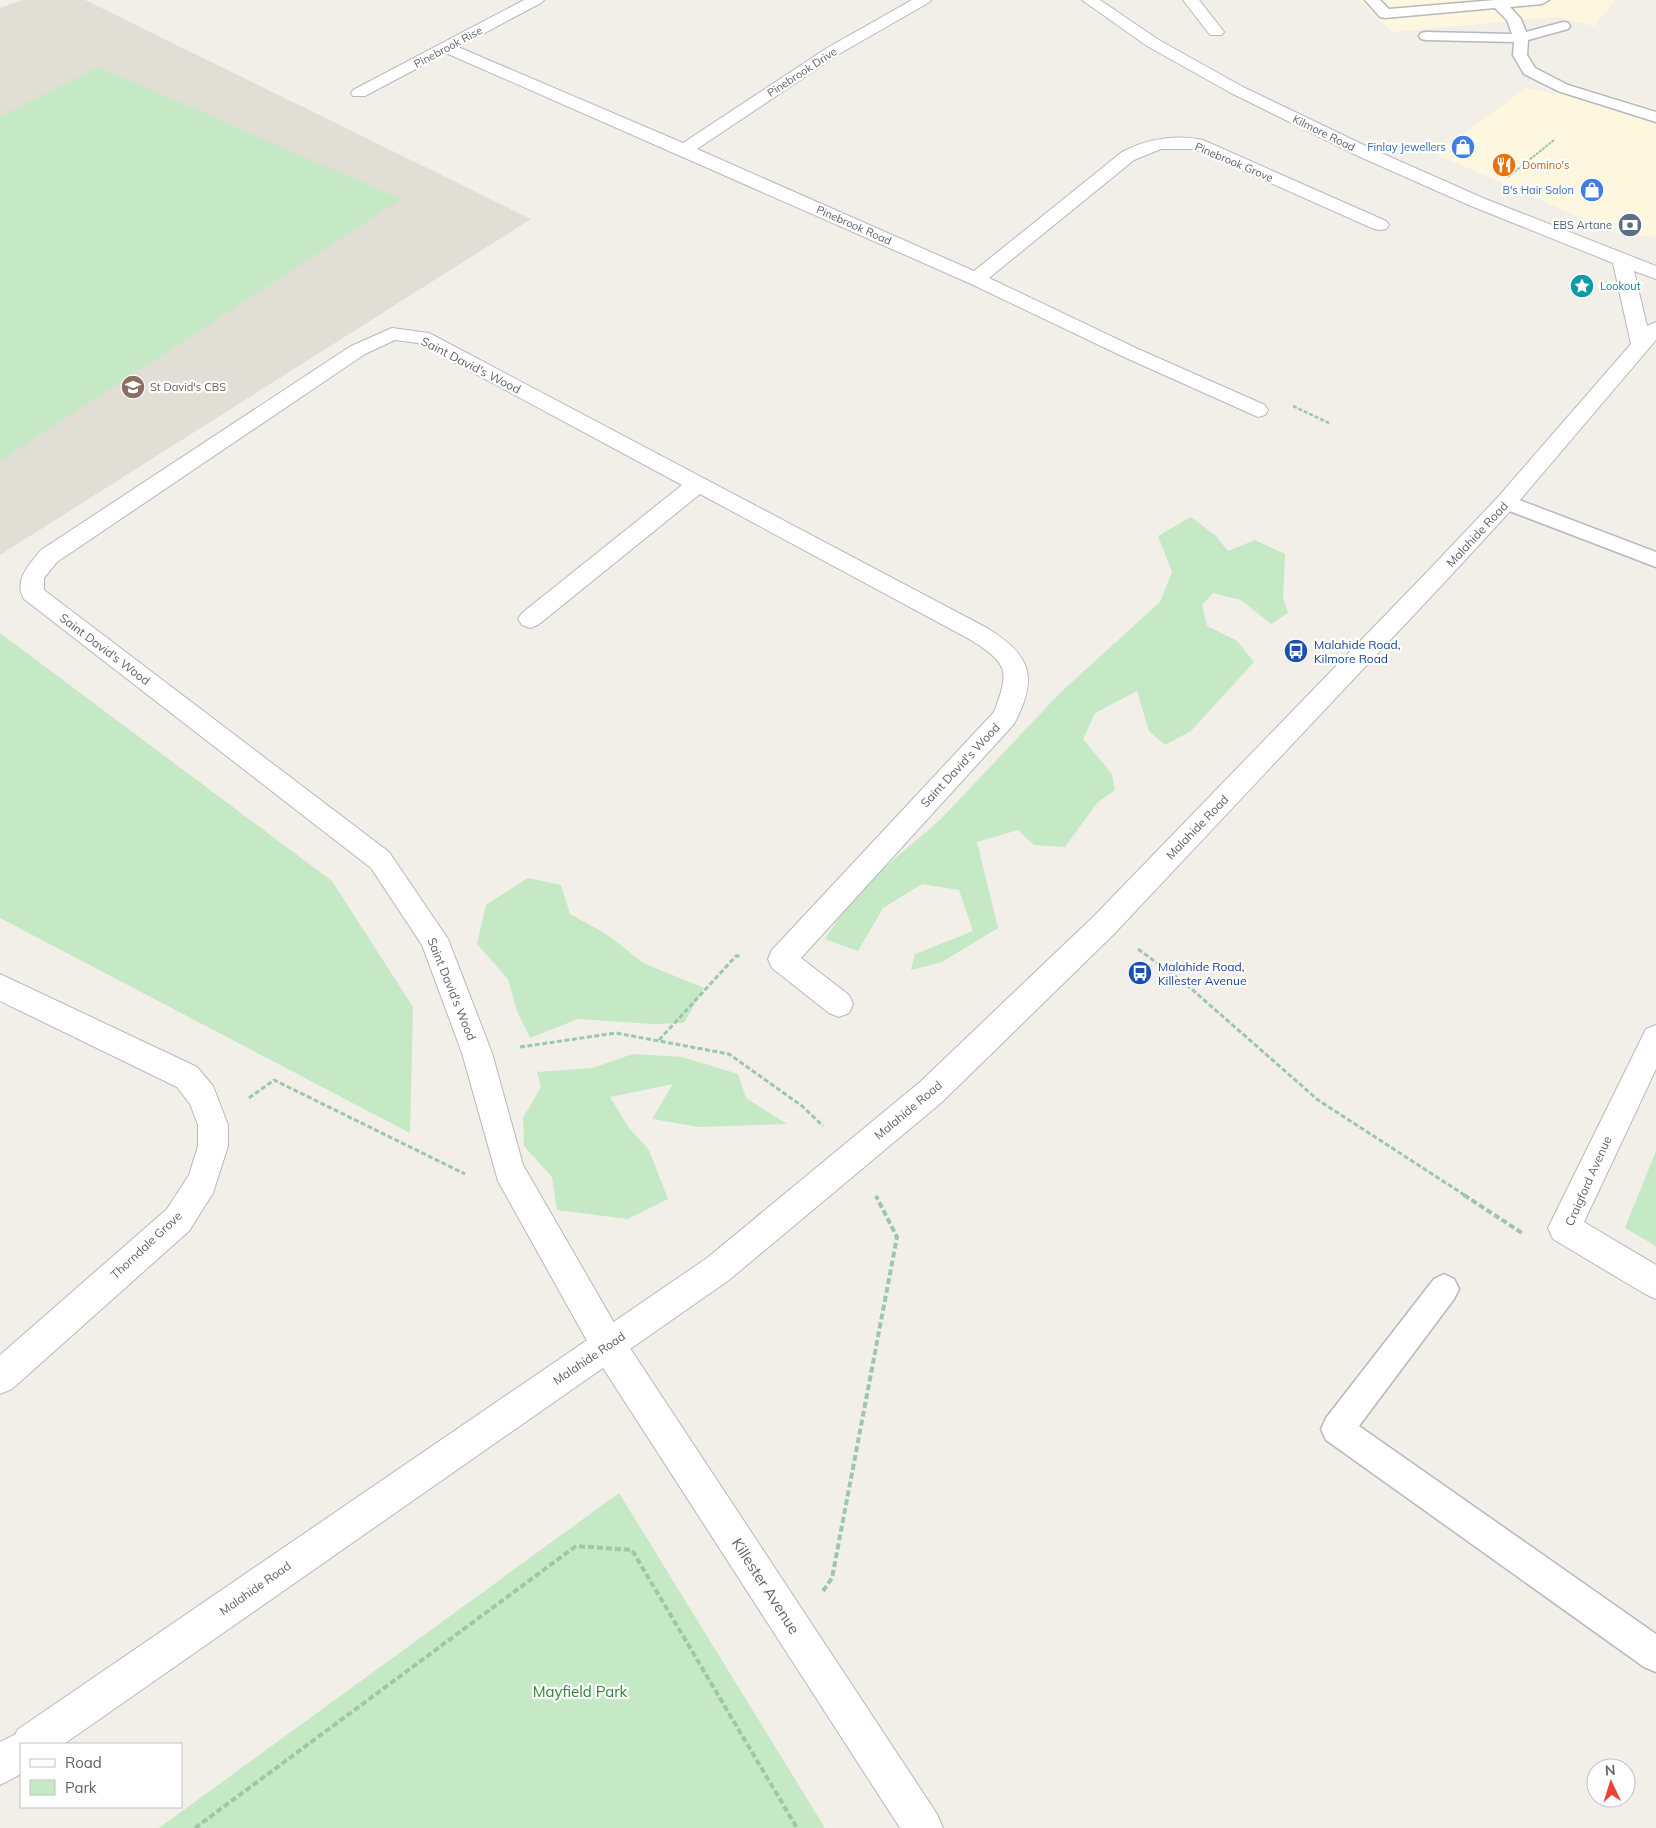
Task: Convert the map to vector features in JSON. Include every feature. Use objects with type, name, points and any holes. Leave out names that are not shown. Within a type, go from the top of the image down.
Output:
[{"type":"street","name":"Pinebrook Rise","points":[[359,93],[536,0]]},
{"type":"street","name":"Pinebrook Drive","points":[[684,150],[833,51],[923,0]]},
{"type":"street","name":"Kilmore Road","points":[[1090,0],[1153,43],[1236,90],[1364,152],[1477,202],[1656,273]]},
{"type":"street","points":[[1191,0],[1216,32]]},
{"type":"street","name":"Pinebrook Road","points":[[447,48],[976,279],[1131,353],[1258,410]]},
{"type":"street","name":"Pinebrook Grove","points":[[976,279],[1128,156],[1143,147],[1166,142],[1197,144],[1380,225]]},
{"type":"street","points":[[1622,259],[1648,336]]},
{"type":"street","name":"Saint David's Wood","points":[[608,1345],[509,1170],[477,1053],[434,939],[380,860],[32,593],[33,576],[49,556],[358,350],[392,334],[422,337],[1000,646],[1014,661],[1018,680],[1005,717],[782,959]]},
{"type":"street","name":"Malahide Road","points":[[32,1743],[718,1269],[932,1092],[1104,925],[1506,502],[1648,336]]},
{"type":"street","points":[[530,619],[697,485]]},
{"type":"street","points":[[782,959],[839,1004]]},
{"type":"street","name":"Thorndale Grove","points":[[0,986],[186,1077],[202,1096],[213,1125],[212,1146],[202,1182],[178,1220],[0,1377]]},
{"type":"street","name":"Craigford Avenue","points":[[1656,1038],[1564,1228],[1656,1283]]},
{"type":"street","name":"Killester Avenue","points":[[608,1345],[923,1828]]},
{"type":"street","points":[[0,1766],[20,1752]]},
{"type":"lane","points":[[1372,0],[1385,14],[1542,0]]},
{"type":"lane","points":[[1500,5],[1514,20],[1521,38],[1520,56],[1530,71],[1563,88],[1656,117]]},
{"type":"lane","points":[[1426,36],[1521,38],[1563,26]]},
{"type":"lane","points":[[1506,502],[1656,560]]},
{"type":"lane","points":[[1444,1289],[1337,1429],[1656,1655]]},
{"type":"path","points":[[1477,202],[1554,140]]},
{"type":"path","points":[[1288,404],[1331,424]]},
{"type":"path","points":[[1104,925],[1187,985],[1327,1105],[1524,1234],[1564,1228]]},
{"type":"path","points":[[659,1041],[736,956],[782,959]]},
{"type":"path","points":[[213,1125],[274,1080],[472,1178],[509,1170]]},
{"type":"path","points":[[195,1828],[576,1546],[632,1550],[797,1828]]},
{"type":"shaded area","name":"St David's CBS","points":[[22,0],[85,0],[531,219],[0,555],[0,8]]},
{"type":"shaded area","points":[[1359,0],[1616,0],[1594,26],[1555,17],[1393,32]]},
{"type":"shaded area","points":[[1572,84],[1656,109],[1656,237],[1615,233],[1436,154],[1526,88],[1554,94]]},
{"type":"green space","points":[[98,67],[401,199],[0,461],[0,117]]},
{"type":"green space","points":[[1191,517],[1216,536],[1228,551],[1255,540],[1285,554],[1283,598],[1288,613],[1271,624],[1241,600],[1213,593],[1202,605],[1207,626],[1237,641],[1254,662],[1191,731],[1165,745],[1149,731],[1137,691],[1095,713],[1083,739],[1112,774],[1115,790],[1097,803],[1065,847],[1034,845],[1018,830],[977,842],[998,928],[942,962],[911,970],[915,954],[973,931],[959,890],[922,884],[883,908],[858,951],[825,939],[856,892],[940,820],[1061,692],[1160,602],[1172,572],[1158,536]]},
{"type":"green space","points":[[0,633],[332,881],[413,1007],[410,1133],[0,918]]},
{"type":"green space","points":[[528,878],[561,885],[570,914],[608,935],[643,963],[704,988],[684,1023],[653,1024],[578,1019],[530,1038],[517,1011],[508,979],[477,944],[486,905]]},
{"type":"green space","points":[[633,1054],[682,1057],[738,1074],[746,1098],[787,1124],[699,1127],[652,1119],[673,1084],[610,1097],[629,1128],[649,1150],[668,1199],[628,1219],[557,1210],[552,1177],[524,1146],[523,1118],[541,1087],[537,1072],[592,1068]]},
{"type":"green space","points":[[1656,1151],[1656,1246],[1625,1228]]},
{"type":"green space","name":"Mayfield Park","points":[[619,1493],[825,1828],[159,1828]]},
{"type":"place","name":"Finlay Jewellers","points":[[1463,147]]},
{"type":"place","name":"Domino's","points":[[1504,165]]},
{"type":"place","name":"B's Hair Salon","points":[[1592,190]]},
{"type":"place","name":"EBS Artane","points":[[1630,225]]},
{"type":"place","name":"Lookout","points":[[1582,286]]},
{"type":"place","name":"St David's CBS","points":[[133,387]]},
{"type":"place","name":"Malahide Road, Kilmore Road","points":[[1296,651]]},
{"type":"place","name":"Malahide Road, Killester Avenue","points":[[1140,973]]}]
